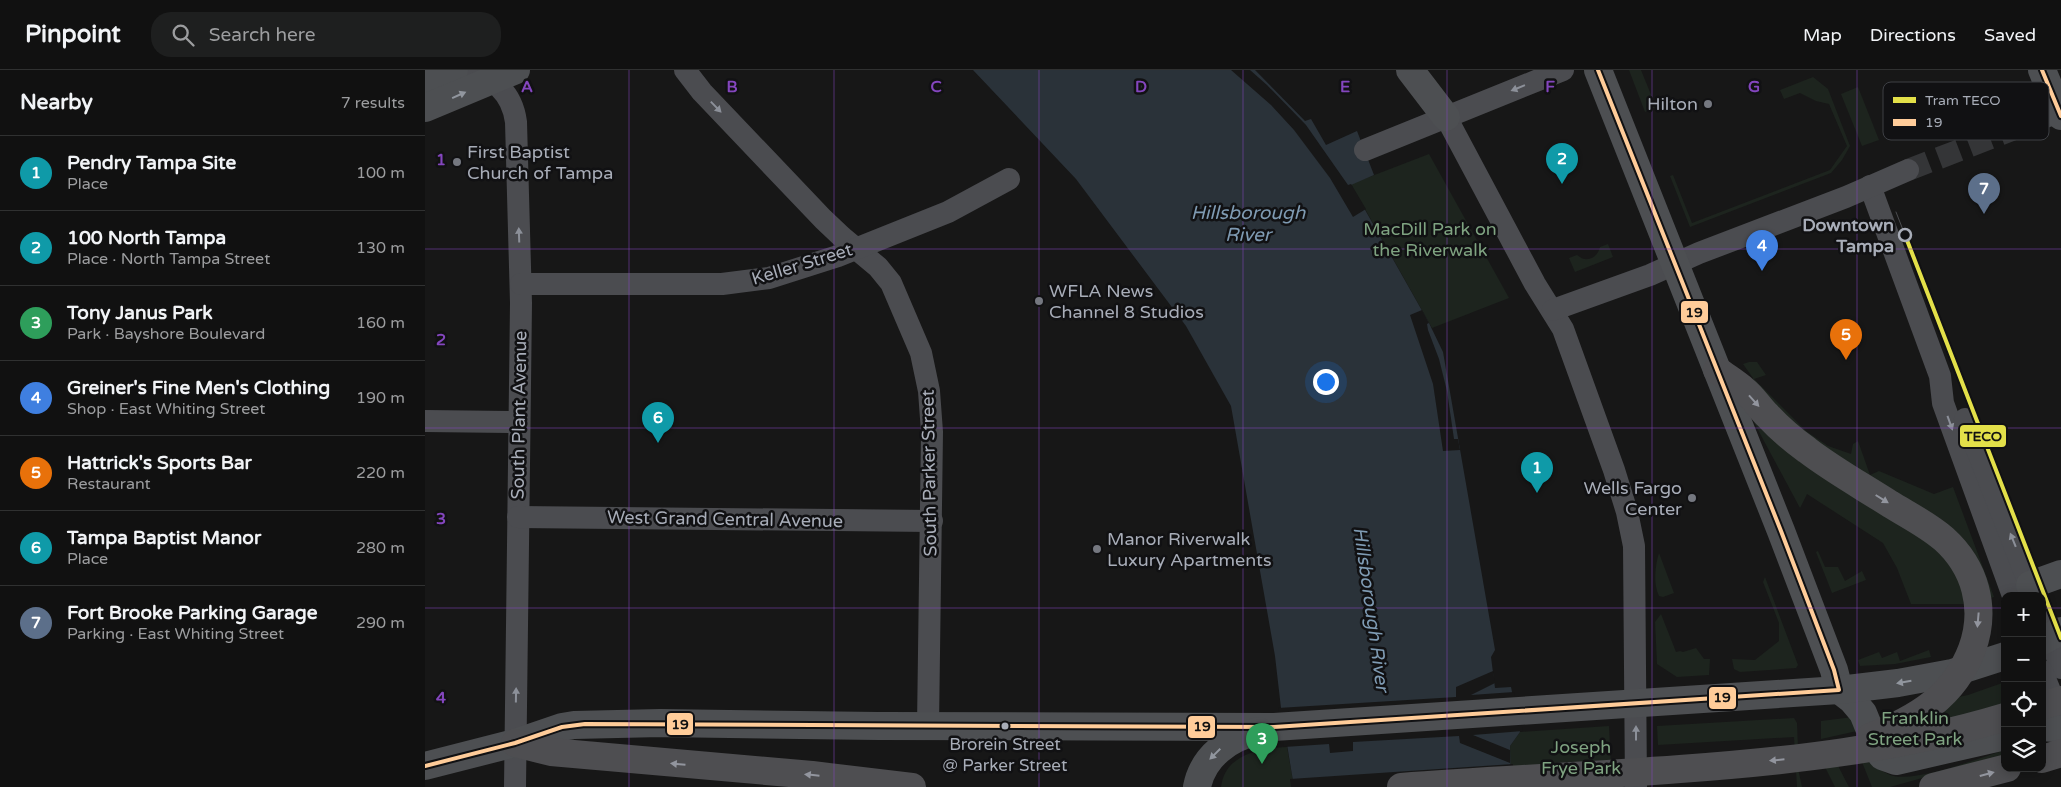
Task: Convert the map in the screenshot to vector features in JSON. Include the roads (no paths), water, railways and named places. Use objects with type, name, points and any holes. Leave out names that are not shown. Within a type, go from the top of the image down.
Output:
[{"type":"highway","points":[[1717,370],[1745,391],[1779,427],[1807,450],[1942,538],[1953,548],[1970,573],[1978,596],[1976,639],[1969,659],[1943,695],[1925,711],[1904,723],[1826,755]]},
{"type":"highway","points":[[2046,705],[2061,700]]},
{"type":"highway","points":[[1401,787],[1731,765],[1826,755],[1910,741],[2001,718]]},
{"type":"highway","points":[[515,743],[551,752],[811,775],[912,787]]},
{"type":"highway","points":[[2046,757],[2061,753]]},
{"type":"highway","points":[[1933,787],[2001,770]]},
{"type":"main road","points":[[425,82],[453,70]]},
{"type":"main road","points":[[1410,70],[1446,117]]},
{"type":"main road","points":[[1432,70],[1446,117]]},
{"type":"main road","points":[[1598,70],[1784,538],[1834,670],[1839,690],[1852,700],[1863,713],[1878,750],[1888,760],[1896,761],[2001,737]]},
{"type":"main road","points":[[425,108],[504,75]]},
{"type":"main road","points":[[2049,96],[2054,115]]},
{"type":"main road","points":[[2026,592],[2061,574]]},
{"type":"main road","points":[[425,766],[515,743],[562,727],[585,724],[1274,727],[1625,705],[1721,696],[1839,690],[1898,683],[1952,673],[2001,657]]},
{"type":"main road","points":[[1197,787],[1199,778],[1210,758],[1229,742],[1239,736],[1274,727]]},
{"type":"main road","points":[[2046,727],[2061,731]]},
{"type":"street","name":"South Plant Avenue","points":[[465,70],[504,75],[505,91],[515,110],[521,284],[515,787]]},
{"type":"street","name":"South Parker Street","points":[[685,70],[702,92],[823,219],[878,267],[891,283],[921,353],[927,378],[932,418],[928,726]]},
{"type":"street","points":[[1365,150],[1563,70]]},
{"type":"street","points":[[1446,117],[1535,284],[1553,310],[1563,329],[1603,437],[1627,512],[1634,546],[1625,705],[1636,787]]},
{"type":"street","points":[[1553,310],[1650,275],[1908,170]]},
{"type":"street","name":"Keller Street","points":[[521,284],[722,284],[769,278],[856,249],[948,212],[1009,179]]},
{"type":"street","points":[[1870,186],[1940,376],[1956,397],[2026,592]]},
{"type":"street","points":[[811,265],[820,253],[823,243],[823,219]]},
{"type":"street","points":[[425,420],[519,422]]},
{"type":"street","name":"West Grand Central Avenue","points":[[518,517],[932,521]]},
{"type":"street","points":[[2049,632],[2061,668]]},
{"type":"street","points":[[2046,682],[2061,718]]},
{"type":"water","name":"Hillsborough River","points":[[973,70],[1255,70],[1305,121],[1311,119],[1326,145],[1357,131],[1374,175],[1351,185],[1429,323],[1443,352],[1495,650],[1491,657],[1495,688],[1511,687],[1520,732],[1510,746],[1511,787],[1294,787],[1281,708],[1275,656],[1231,406],[1186,326],[1076,179]]},
{"type":"tunnel","points":[[1908,170],[1986,140]]},
{"type":"tram line","points":[[1896,212],[1905,235]]},
{"type":"tram line","name":"TECO","points":[[1905,235],[2061,638]]},
{"type":"place","name":"Hilton","points":[[1708,104]]},
{"type":"place","name":"First Baptist Church of Tampa","points":[[457,162]]},
{"type":"place","name":"100 North Tampa","points":[[1562,184]]},
{"type":"place","name":"Fort Brooke Parking Garage","points":[[1984,214]]},
{"type":"place","name":"Downtown Tampa","points":[[1905,235]]},
{"type":"place","name":"Greiner's Fine Men's Clothing","points":[[1762,271]]},
{"type":"place","name":"WFLA News Channel 8 Studios","points":[[1039,301]]},
{"type":"place","name":"Hattrick's Sports Bar","points":[[1846,360]]},
{"type":"place","name":"Tampa Baptist Manor","points":[[658,443]]},
{"type":"place","name":"Pendry Tampa Site","points":[[1537,493]]},
{"type":"place","name":"Wells Fargo Center","points":[[1692,498]]},
{"type":"place","name":"Manor Riverwalk Luxury Apartments","points":[[1097,549]]},
{"type":"place","name":"Brorein Street @ Parker Street","points":[[1005,726]]},
{"type":"place","name":"Tony Janus Park","points":[[1262,764]]},
{"type":"park label","name":"MacDill Park on the Riverwalk","points":[[1430,239]]},
{"type":"park label","name":"Franklin Street Park","points":[[1915,728]]},
{"type":"park label","name":"Joseph Frye Park","points":[[1581,758]]}]
